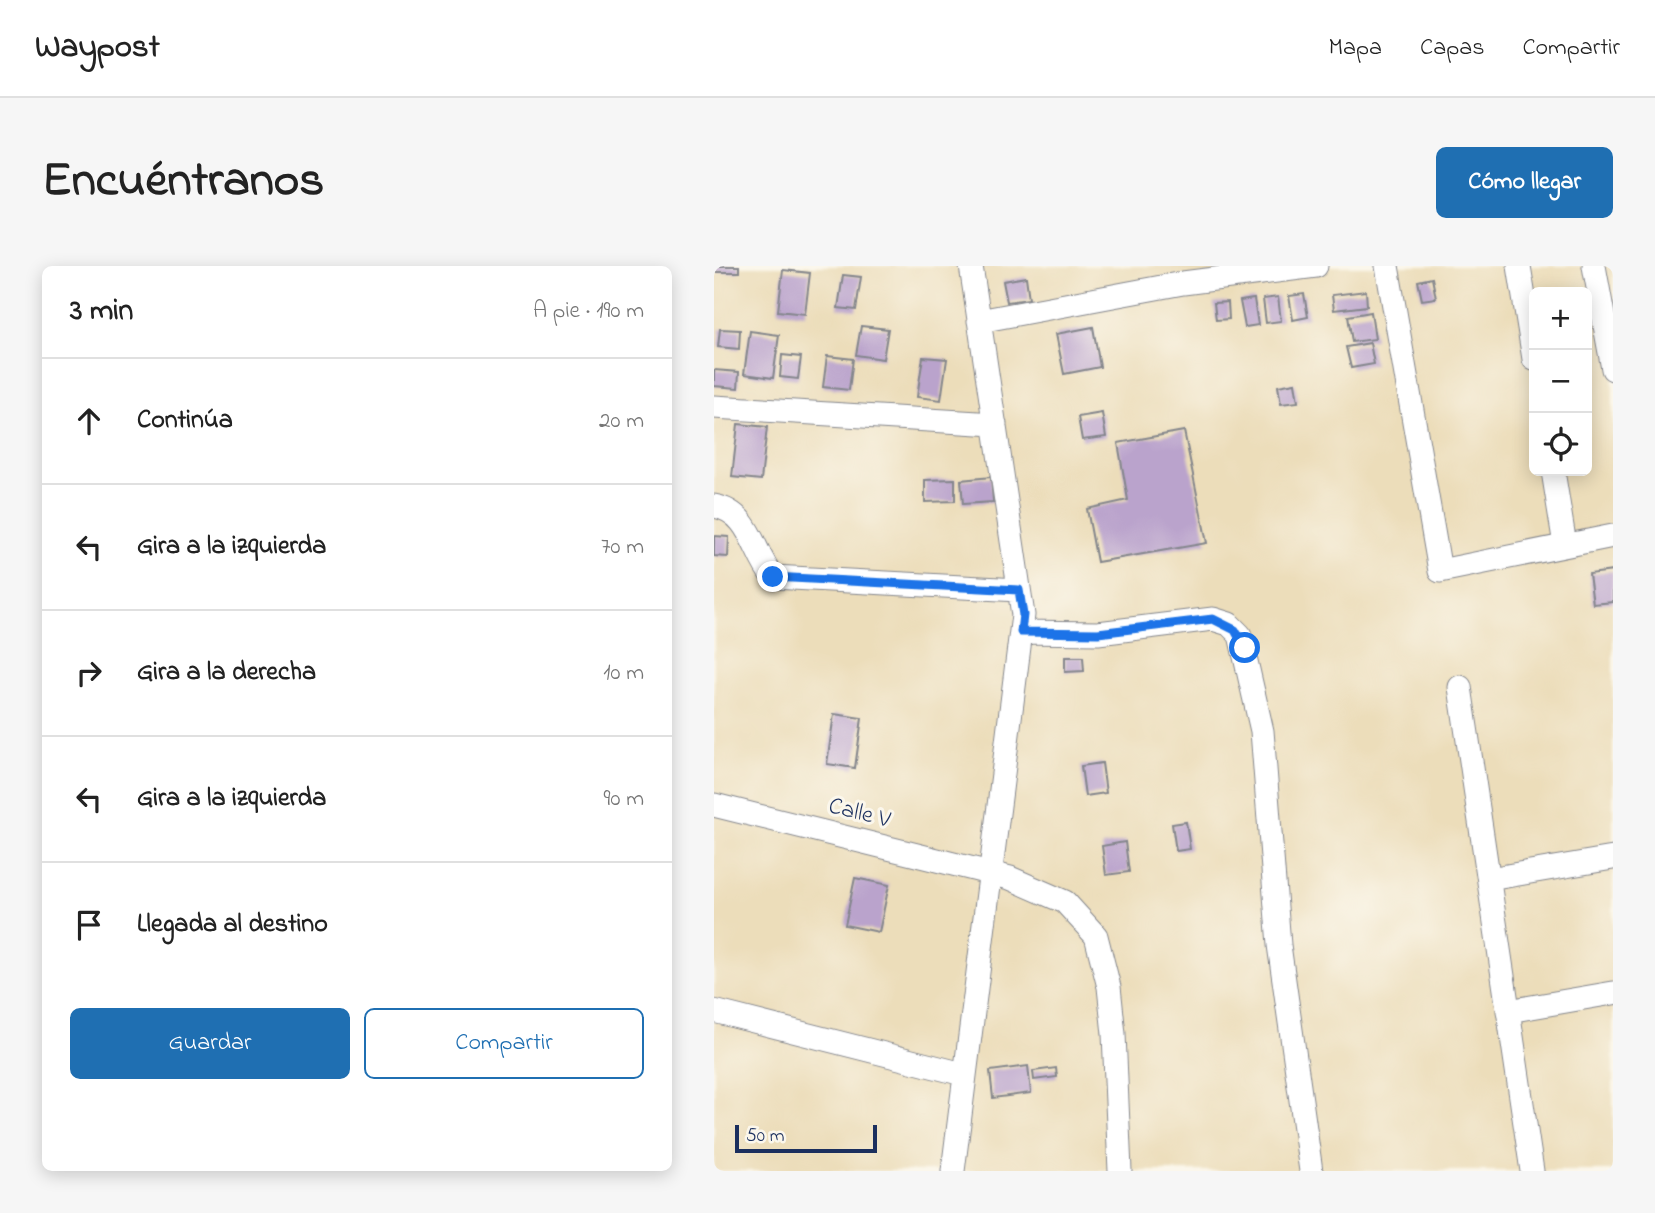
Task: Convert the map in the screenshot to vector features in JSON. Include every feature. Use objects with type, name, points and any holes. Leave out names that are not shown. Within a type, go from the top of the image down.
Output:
[{"type":"street","points":[[953,1171],[963,1074],[1023,615],[971,266]]},
{"type":"street","points":[[979,321],[1181,275],[1316,266]]},
{"type":"street","points":[[1387,266],[1440,571],[1613,536]]},
{"type":"street","points":[[1519,266],[1533,350]]},
{"type":"street","points":[[1594,266],[1613,369]]},
{"type":"street","points":[[714,407],[995,424]]},
{"type":"street","points":[[1554,476],[1565,545]]},
{"type":"street","points":[[714,506],[727,508],[748,529],[764,566],[773,577],[1019,590]]},
{"type":"street","points":[[1021,632],[1098,633],[1213,619],[1228,624],[1240,635],[1262,731],[1279,945],[1311,1171]]},
{"type":"street","points":[[1460,687],[1532,1171]]},
{"type":"street","name":"Calle V","points":[[714,805],[1027,883],[1065,902],[1096,936],[1109,987],[1114,1034],[1120,1171]]},
{"type":"street","points":[[1489,879],[1613,858]]},
{"type":"street","points":[[1508,1011],[1613,993]]},
{"type":"street","points":[[714,1012],[963,1074]]},
{"type":"building","points":[[714,266],[739,266],[739,272],[714,272]]},
{"type":"building","points":[[783,270],[810,273],[805,314],[778,311]]},
{"type":"building","points":[[843,275],[861,277],[856,310],[838,308]]},
{"type":"building","points":[[1026,277],[1029,299],[1007,302],[1003,281]]},
{"type":"building","points":[[1432,278],[1436,298],[1422,300],[1418,281]]},
{"type":"building","points":[[1366,291],[1367,306],[1334,310],[1332,295]]},
{"type":"building","points":[[1304,294],[1308,317],[1293,320],[1289,296]]},
{"type":"building","points":[[1278,297],[1281,321],[1266,323],[1263,299]]},
{"type":"building","points":[[1254,299],[1258,325],[1245,327],[1240,301]]},
{"type":"building","points":[[1228,302],[1229,319],[1216,320],[1214,303]]},
{"type":"building","points":[[1371,312],[1375,339],[1352,342],[1348,316]]},
{"type":"building","points":[[861,326],[888,329],[883,359],[856,355]]},
{"type":"building","points":[[1093,327],[1100,367],[1064,374],[1056,334]]},
{"type":"building","points":[[720,329],[740,330],[739,349],[718,347]]},
{"type":"building","points":[[750,331],[779,335],[773,378],[744,374]]},
{"type":"building","points":[[1370,343],[1374,364],[1351,368],[1346,347]]},
{"type":"building","points":[[782,355],[801,357],[798,379],[780,377]]},
{"type":"building","points":[[827,356],[853,359],[849,390],[823,387]]},
{"type":"building","points":[[923,357],[947,359],[941,400],[917,397]]},
{"type":"building","points":[[714,370],[739,372],[738,388],[714,386]]},
{"type":"building","points":[[1295,383],[1298,402],[1281,404],[1278,386]]},
{"type":"building","points":[[1102,413],[1106,437],[1082,440],[1078,417]]},
{"type":"building","points":[[738,424],[767,427],[761,480],[732,477]]},
{"type":"building","points":[[1184,431],[1207,543],[1097,562],[1087,509],[1128,500],[1118,443]]},
{"type":"building","points":[[991,477],[993,502],[963,504],[961,480]]},
{"type":"building","points":[[955,479],[955,501],[925,502],[925,480]]},
{"type":"building","points":[[714,536],[729,537],[728,557],[714,556]]},
{"type":"building","points":[[1613,571],[1613,602],[1593,604],[1589,574]]},
{"type":"building","points":[[1065,657],[1083,657],[1084,671],[1065,672]]},
{"type":"building","points":[[834,714],[862,718],[855,768],[827,764]]},
{"type":"building","points":[[1102,763],[1106,793],[1085,796],[1081,766]]},
{"type":"building","points":[[1186,822],[1190,849],[1176,851],[1172,824]]},
{"type":"building","points":[[1125,842],[1129,872],[1106,875],[1102,846]]},
{"type":"building","points":[[855,878],[889,885],[879,932],[845,925]]},
{"type":"building","points":[[1028,1066],[1031,1093],[993,1098],[990,1071]]},
{"type":"building","points":[[1056,1068],[1057,1077],[1034,1080],[1033,1071]]},
{"type":"route","points":[[773,577],[1019,590],[1023,615],[1021,632],[1098,633],[1213,619],[1228,624],[1235,630],[1245,648]]}]
